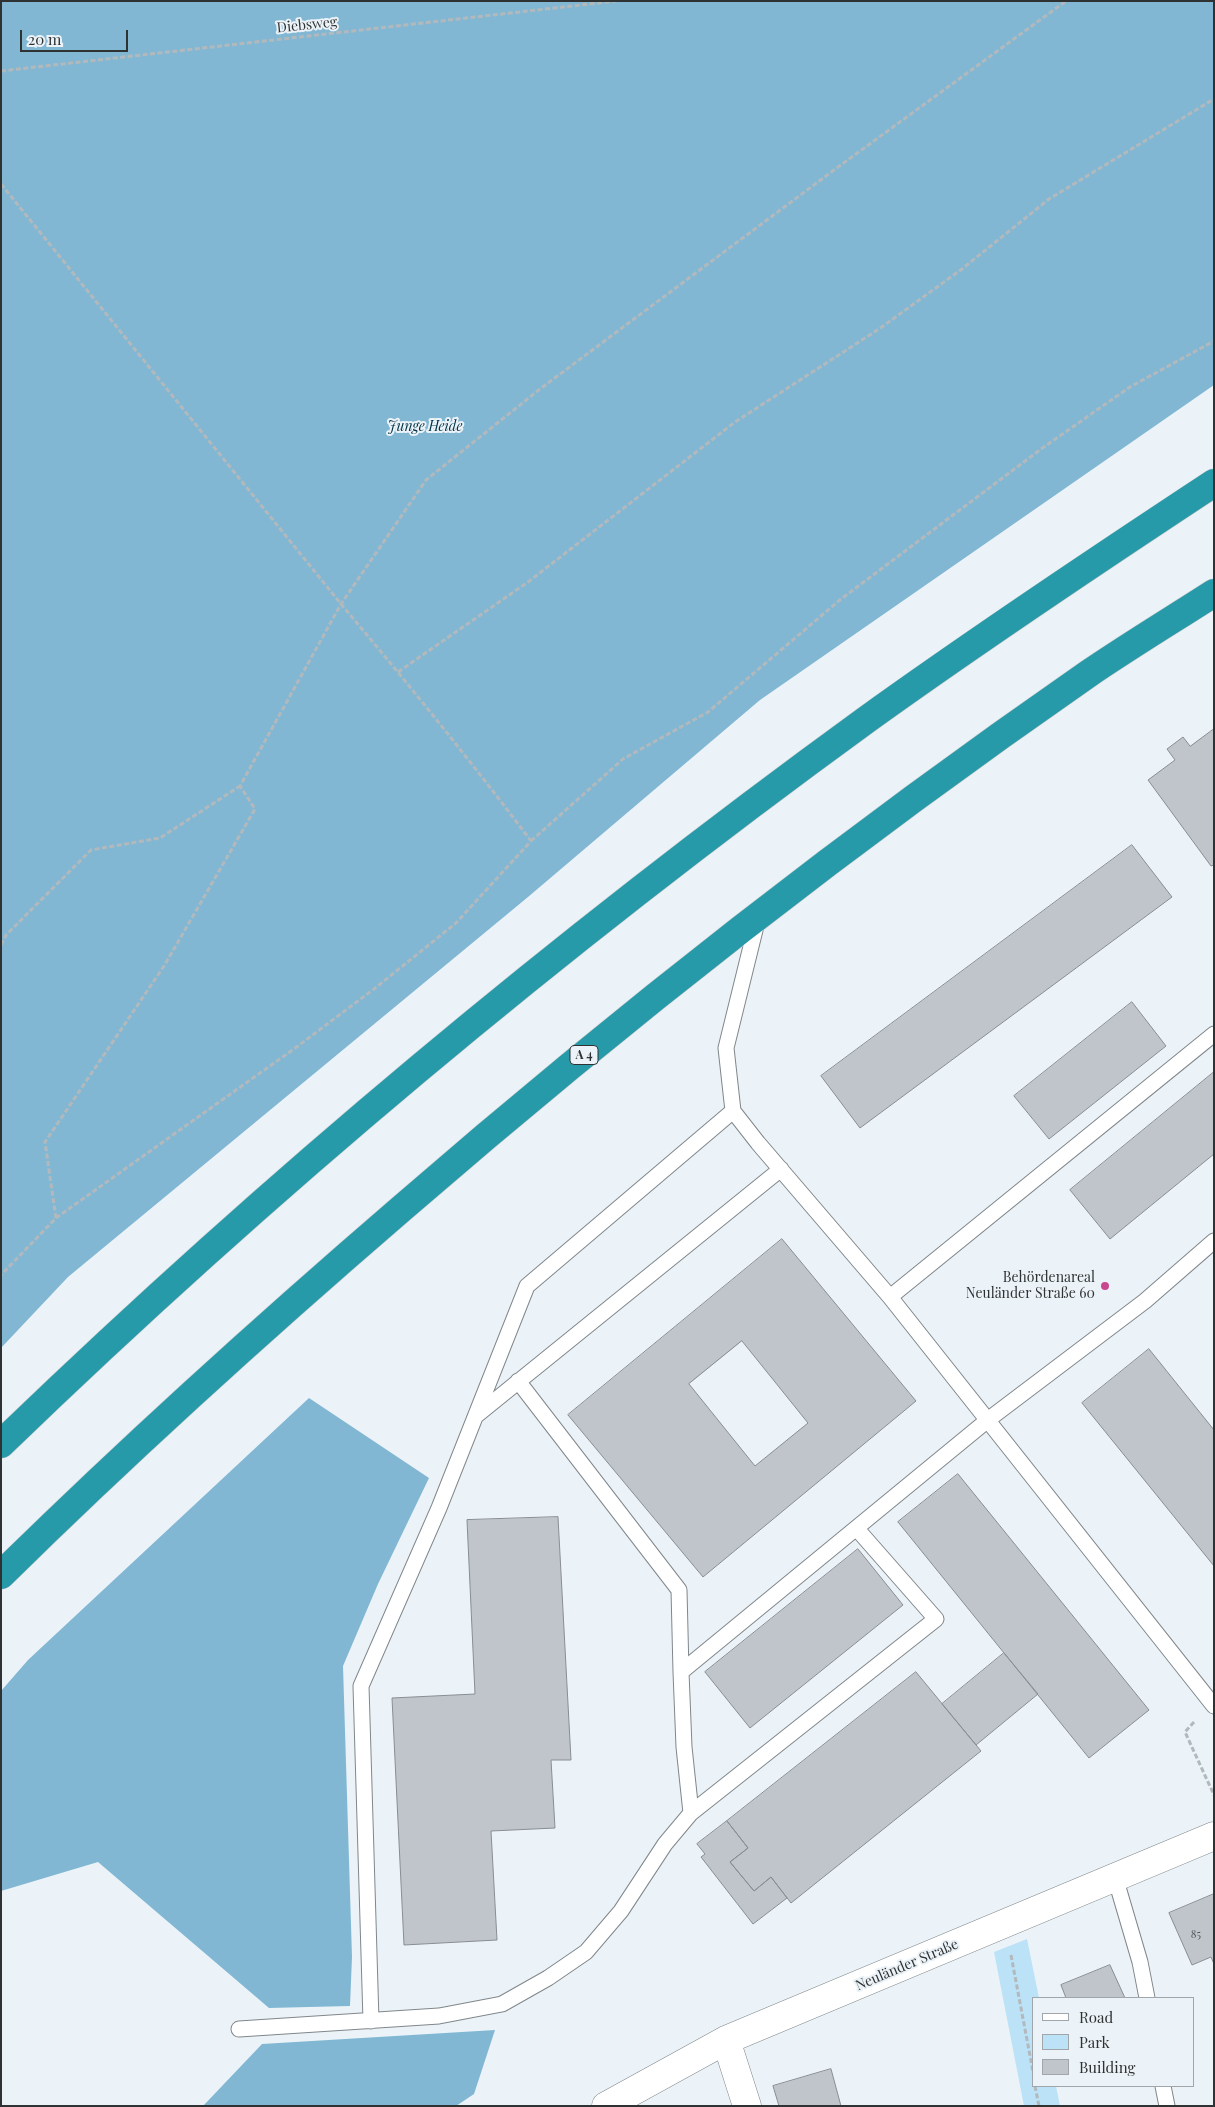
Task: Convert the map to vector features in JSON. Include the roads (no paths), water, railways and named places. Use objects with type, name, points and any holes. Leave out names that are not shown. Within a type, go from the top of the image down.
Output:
[{"type":"highway","points":[[1,1444],[62,1385],[224,1237],[374,1106],[535,973],[699,844],[867,720],[1038,599],[1214,483]]},
{"type":"highway","name":"A 4","points":[[1,1575],[167,1417],[316,1282],[608,1034],[758,916],[923,793],[1090,673],[1214,594]]},
{"type":"street","name":"Neuländer Straße","points":[[606,2106],[726,2040],[1214,1836]]},
{"type":"street","points":[[726,2040],[747,2106]]},
{"type":"lane","points":[[758,916],[726,1048],[734,1111],[781,1170],[890,1297],[989,1419],[1213,1705]]},
{"type":"lane","points":[[890,1297],[1214,1034]]},
{"type":"lane","points":[[371,2021],[361,1686],[438,1508],[528,1286],[734,1111]]},
{"type":"lane","points":[[475,1417],[781,1170]]},
{"type":"lane","points":[[681,1672],[989,1419],[1145,1301],[1214,1242]]},
{"type":"lane","points":[[518,1381],[679,1590],[684,1747],[691,1813]]},
{"type":"lane","points":[[239,2029],[439,2016],[502,2004],[548,1978],[586,1952],[621,1911],[665,1844],[691,1813],[936,1619],[857,1529]]},
{"type":"lane","points":[[1116,1877],[1140,1962],[1147,1997]]},
{"type":"lane","points":[[1163,2087],[1167,2106]]},
{"type":"place","name":"Behördenareal Neuländer Straße 60","points":[[1105,1286]]},
{"type":"park label","name":"Junge Heide","points":[[425,427]]}]
